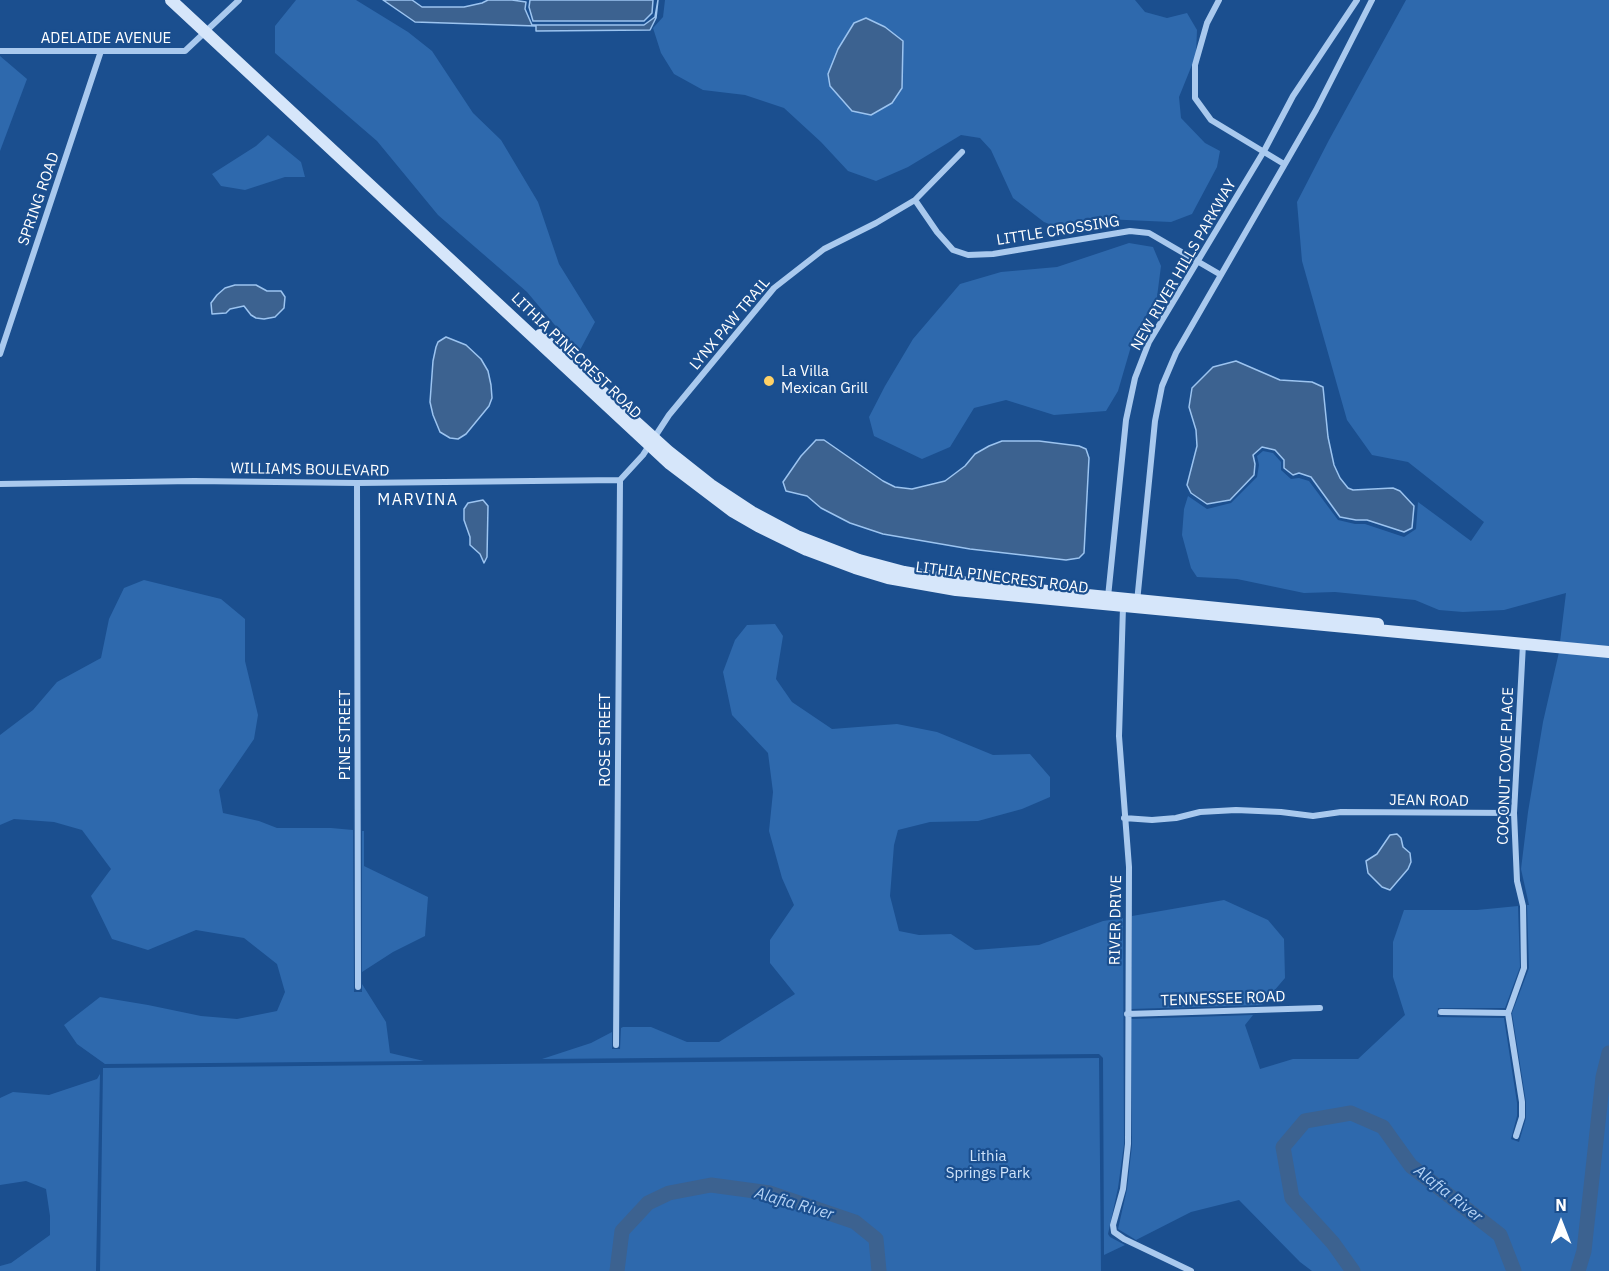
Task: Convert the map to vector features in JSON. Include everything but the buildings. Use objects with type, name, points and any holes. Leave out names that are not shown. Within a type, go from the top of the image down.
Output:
[{"type":"main road","name":"LITHIA PINECREST ROAD","points":[[171,0],[496,301],[530,336],[652,443],[690,481],[732,511],[785,540],[838,562],[888,578],[939,588],[1108,601],[1609,652]]},
{"type":"main road","name":"LITHIA PINECREST ROAD","points":[[1108,601],[1123,607],[1137,604]]},
{"type":"street","name":"ADELAIDE AVENUE","points":[[0,51],[185,51],[239,0]]},
{"type":"street","points":[[1219,0],[1207,23],[1195,65],[1195,98],[1211,120],[1284,164]]},
{"type":"street","name":"NEW RIVER HILLS PARKWAY","points":[[1108,601],[1126,420],[1135,378],[1149,342],[1264,151],[1293,96],[1357,0]]},
{"type":"street","points":[[1137,604],[1155,421],[1162,386],[1176,353],[1316,110],[1372,0]]},
{"type":"street","name":"SPRING ROAD","points":[[0,354],[101,51]]},
{"type":"street","name":"LYNX PAW TRAIL","points":[[652,443],[669,416],[774,288],[824,249],[915,200],[962,152]]},
{"type":"street","name":"LITTLE CROSSING","points":[[915,200],[937,232],[953,250],[968,255],[993,254],[1130,231],[1149,233],[1221,275]]},
{"type":"street","points":[[620,480],[652,443]]},
{"type":"street","name":"WILLIAMS BOULEVARD","points":[[0,484],[620,480]]},
{"type":"street","name":"ROSE STREET","points":[[616,1045],[620,480]]},
{"type":"street","name":"PINE STREET","points":[[357,483],[358,987]]},
{"type":"street","name":"RIVER DRIVE","points":[[1123,607],[1119,736],[1129,867],[1128,1144],[1122,1189],[1113,1225],[1114,1232],[1124,1239],[1191,1271]]},
{"type":"street","name":"COCONUT COVE PLACE","points":[[1516,1136],[1522,1117],[1522,1102],[1508,1013],[1524,968],[1522,906],[1516,861],[1514,813],[1523,643]]},
{"type":"street","name":"JEAN ROAD","points":[[1124,818],[1152,820],[1176,818],[1200,812],[1236,810],[1313,816],[1343,812],[1514,813]]},
{"type":"street","name":"TENNESSEE ROAD","points":[[1127,1014],[1320,1008]]},
{"type":"street","points":[[1442,1012],[1508,1013]]},
{"type":"green space","points":[[296,0],[356,0],[408,32],[432,51],[473,113],[501,140],[538,202],[559,264],[595,322],[580,350],[559,330],[527,292],[438,215],[377,141],[275,53],[275,26]]},
{"type":"green space","points":[[665,0],[1135,0],[1145,12],[1167,18],[1187,13],[1197,30],[1196,55],[1179,97],[1181,118],[1205,143],[1220,151],[1217,167],[1192,214],[1171,222],[1104,219],[1059,228],[1044,222],[1013,198],[991,150],[980,138],[961,135],[908,167],[876,181],[848,171],[784,108],[745,95],[703,90],[674,74],[661,53],[653,28],[663,17]],"holes":[[[866,18],[852,111],[830,86],[838,49],[854,23]]]},
{"type":"green space","points":[[1406,0],[1609,0],[1609,648],[1560,642],[1566,593],[1504,610],[1463,612],[1439,610],[1415,600],[1335,592],[1304,593],[1237,579],[1197,577],[1191,568],[1182,535],[1184,509],[1188,496],[1207,509],[1231,503],[1257,477],[1259,465],[1257,456],[1263,451],[1273,453],[1281,462],[1281,470],[1291,479],[1299,478],[1309,481],[1338,520],[1365,524],[1404,537],[1416,529],[1418,502],[1471,541],[1484,522],[1408,462],[1372,455],[1347,420],[1302,261],[1297,202]]},
{"type":"green space","points":[[0,56],[27,79],[0,151]]},
{"type":"green space","points":[[268,135],[301,162],[305,177],[285,177],[245,190],[221,186],[212,174],[256,146]]},
{"type":"green space","points":[[1129,243],[1153,247],[1161,266],[1157,297],[1134,336],[1118,391],[1106,411],[1054,415],[1006,400],[974,408],[950,447],[922,459],[874,436],[869,417],[885,386],[913,339],[960,284],[1001,272],[1057,267]]},
{"type":"green space","points":[[144,580],[221,599],[245,619],[245,661],[258,715],[254,739],[219,790],[223,813],[259,821],[277,828],[353,830],[354,992],[362,992],[362,984],[386,1022],[390,1053],[424,1061],[105,1064],[77,1044],[64,1025],[100,997],[201,1016],[237,1019],[277,1011],[285,992],[277,964],[244,938],[196,930],[148,950],[112,939],[91,896],[111,869],[82,830],[54,822],[14,819],[0,825],[0,735],[33,710],[57,682],[101,658],[109,619],[124,588]]},
{"type":"green space","points":[[775,624],[783,636],[776,679],[792,702],[832,729],[897,724],[937,732],[993,755],[1030,754],[1050,777],[1050,797],[1022,809],[978,821],[930,822],[898,830],[894,845],[890,896],[899,931],[919,935],[951,934],[975,950],[1039,945],[1103,921],[1123,918],[1124,1144],[1108,1234],[1125,1245],[1104,1255],[1103,1058],[1099,1054],[542,1059],[591,1043],[612,1032],[612,1049],[620,1049],[621,1028],[623,1027],[651,1027],[687,1042],[719,1042],[795,994],[770,963],[770,940],[794,905],[782,878],[769,831],[773,792],[768,753],[732,715],[723,672],[735,640],[747,625]]},
{"type":"green space","points":[[1559,652],[1609,657],[1609,1271],[1312,1271],[1300,1262],[1239,1200],[1191,1212],[1136,1240],[1118,1229],[1127,1189],[1132,1145],[1131,1019],[1253,1015],[1245,1025],[1260,1069],[1293,1059],[1358,1059],[1405,1015],[1393,977],[1393,942],[1404,910],[1477,910],[1518,906],[1520,967],[1505,1008],[1438,1008],[1437,1017],[1504,1018],[1517,1103],[1517,1116],[1511,1139],[1519,1142],[1526,1118],[1526,1102],[1512,1013],[1529,968],[1527,905],[1529,905],[1521,869],[1543,722]]},
{"type":"green space","points":[[362,831],[364,831],[364,866],[428,897],[425,936],[393,952],[362,972]]},
{"type":"green space","points":[[1224,900],[1268,920],[1284,939],[1285,978],[1262,1005],[1131,1009],[1132,916]]},
{"type":"green space","name":"Lithia Springs Park","points":[[1099,1058],[1101,1271],[100,1271],[103,1068]]},
{"type":"green space","points":[[100,1074],[96,1271],[0,1271],[0,1266],[11,1263],[50,1235],[50,1216],[46,1189],[26,1181],[0,1185],[0,1098],[13,1092],[49,1095],[97,1079]]},
{"type":"shaded area","points":[[383,0],[412,0],[422,7],[464,7],[488,0],[512,0],[526,2],[525,9],[532,25],[644,25],[655,17],[658,0],[656,18],[650,30],[536,31],[536,26],[415,22]]},
{"type":"shaded area","points":[[530,0],[653,0],[652,13],[644,21],[533,21],[529,7]]},
{"type":"shaded area","points":[[866,18],[885,27],[903,41],[902,88],[892,103],[871,115],[852,111],[830,86],[828,74],[838,49],[854,23]]},
{"type":"shaded area","points":[[235,285],[256,285],[267,291],[281,291],[285,297],[284,308],[275,317],[264,319],[251,315],[244,306],[230,309],[226,313],[212,314],[211,303],[217,295],[225,288]]},
{"type":"shaded area","points":[[446,337],[466,345],[481,359],[488,371],[491,385],[492,398],[489,406],[466,434],[458,439],[450,438],[440,432],[430,402],[436,347],[438,342]]},
{"type":"shaded area","points":[[1236,361],[1280,380],[1312,382],[1323,387],[1328,437],[1334,465],[1340,478],[1348,488],[1353,490],[1393,488],[1400,491],[1414,506],[1412,528],[1404,532],[1367,520],[1340,517],[1311,477],[1299,473],[1293,475],[1284,468],[1284,460],[1275,450],[1262,447],[1253,455],[1254,475],[1230,500],[1207,504],[1191,493],[1187,485],[1197,446],[1196,430],[1189,407],[1192,388],[1213,367]]},
{"type":"shaded area","points":[[816,440],[824,440],[883,481],[895,487],[912,489],[945,481],[965,466],[975,454],[1002,441],[1039,441],[1079,446],[1086,449],[1089,458],[1084,553],[1079,558],[1066,560],[970,549],[883,534],[850,523],[821,508],[807,496],[786,491],[783,482],[801,456]]},
{"type":"shaded area","points":[[483,500],[488,506],[487,557],[484,563],[480,554],[470,545],[470,537],[464,520],[464,509],[468,503]]},
{"type":"shaded area","points":[[1397,834],[1401,838],[1403,847],[1410,853],[1411,862],[1408,869],[1390,890],[1382,887],[1368,873],[1366,861],[1377,854],[1390,835]]},
{"type":"waterway","name":"Alafia River","points":[[1578,1271],[1584,1251],[1603,1077],[1609,1053]]},
{"type":"waterway","name":"Alafia River","points":[[1353,1271],[1333,1243],[1292,1198],[1283,1147],[1305,1121],[1351,1113],[1383,1127],[1411,1166],[1500,1235],[1514,1271]]},
{"type":"waterway","name":"Alafia River","points":[[617,1271],[622,1231],[648,1203],[669,1193],[711,1185],[770,1193],[855,1222],[876,1239],[879,1271]]},
{"type":"place","name":"La Villa Mexican Grill","points":[[769,381]]},
{"type":"district","name":"MARVINA","points":[[418,500]]}]
